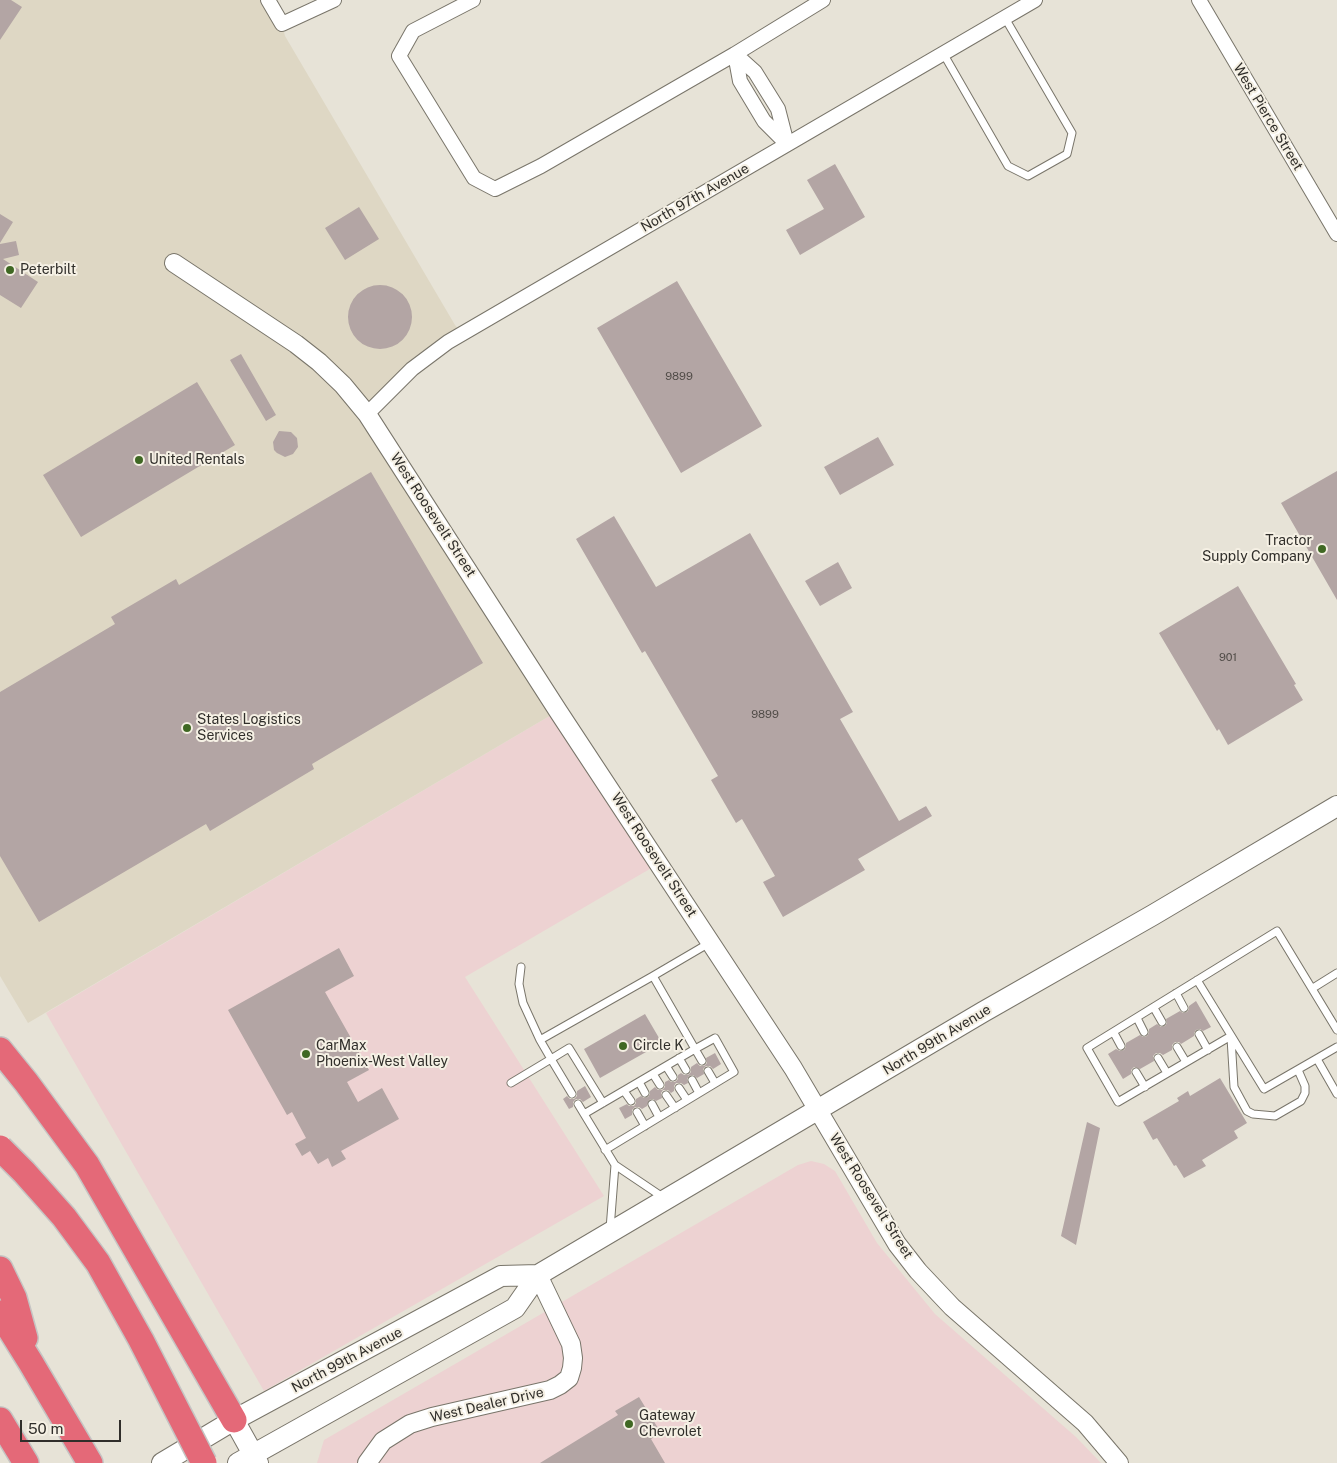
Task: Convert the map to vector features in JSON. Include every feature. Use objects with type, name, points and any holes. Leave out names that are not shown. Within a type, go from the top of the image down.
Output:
[{"type":"highway","points":[[0,1050],[86,1164],[234,1420]]},
{"type":"highway","points":[[0,1148],[64,1217],[98,1263],[141,1340],[204,1463]]},
{"type":"highway","points":[[0,1269],[14,1298],[32,1363]]},
{"type":"highway","points":[[0,1313],[32,1363],[90,1463]]},
{"type":"highway","points":[[0,1420],[26,1463]]},
{"type":"main road","name":"North 99th Avenue","points":[[249,1460],[515,1308],[538,1275],[1337,806]]},
{"type":"main road","name":"North 99th Avenue","points":[[162,1463],[234,1420],[501,1276],[538,1275]]},
{"type":"main road","points":[[234,1420],[249,1460]]},
{"type":"street","points":[[268,0],[282,24],[334,0]]},
{"type":"street","points":[[473,0],[413,31],[399,56],[474,178],[495,189],[541,166],[735,54],[823,0]]},
{"type":"street","name":"North 97th Avenue","points":[[367,414],[412,369],[448,342],[1035,0]]},
{"type":"street","name":"West Pierce Street","points":[[1199,0],[1337,234]]},
{"type":"street","points":[[735,54],[740,81],[764,121],[787,144]]},
{"type":"street","name":"West Roosevelt Street","points":[[174,263],[296,344],[319,362],[343,385],[367,414],[558,711],[794,1068],[897,1244],[952,1307],[1085,1423],[1119,1463]]},
{"type":"street","name":"West Dealer Drive","points":[[368,1463],[383,1441],[410,1424],[432,1417],[550,1390],[560,1386],[569,1378],[573,1358],[571,1344],[538,1275]]},
{"type":"lane","points":[[943,53],[1008,166],[1028,176],[1067,154],[1072,133],[1005,18]]},
{"type":"lane","points":[[1231,1036],[1118,1102],[1087,1048],[1277,931],[1337,1030]]},
{"type":"lane","points":[[540,1040],[712,942]]},
{"type":"lane","points":[[521,967],[519,984],[523,1003],[540,1040],[572,1094]]},
{"type":"lane","points":[[1313,988],[1337,974]]},
{"type":"lane","points":[[654,976],[702,1061]]},
{"type":"lane","points":[[1197,980],[1264,1089],[1337,1047]]},
{"type":"lane","points":[[1176,993],[1184,1008]]},
{"type":"lane","points":[[1154,1008],[1162,1022]]},
{"type":"lane","points":[[1137,1018],[1144,1032]]},
{"type":"lane","points":[[1114,1033],[1121,1046]]},
{"type":"lane","points":[[1199,1034],[1208,1050]]},
{"type":"lane","points":[[1231,1036],[1234,1087],[1247,1111],[1253,1114],[1275,1116],[1301,1101],[1306,1086],[1298,1070]]},
{"type":"lane","points":[[584,1114],[715,1038],[734,1072],[605,1150]]},
{"type":"lane","points":[[1177,1047],[1186,1062]]},
{"type":"lane","points":[[511,1083],[569,1048],[603,1103]]},
{"type":"lane","points":[[679,1058],[686,1070]]},
{"type":"lane","points":[[1158,1058],[1168,1073]]},
{"type":"lane","points":[[1317,1059],[1337,1094]]},
{"type":"lane","points":[[666,1066],[673,1077]]},
{"type":"lane","points":[[708,1071],[715,1083]]},
{"type":"lane","points":[[1136,1072],[1145,1087]]},
{"type":"lane","points":[[653,1074],[660,1085]]},
{"type":"lane","points":[[692,1080],[700,1093]]},
{"type":"lane","points":[[639,1082],[645,1093]]},
{"type":"lane","points":[[679,1088],[687,1100]]},
{"type":"lane","points":[[624,1091],[631,1101]]},
{"type":"lane","points":[[666,1095],[674,1108]]},
{"type":"lane","points":[[578,1104],[615,1165],[666,1199]]},
{"type":"lane","points":[[652,1104],[659,1117]]},
{"type":"lane","points":[[637,1112],[645,1126]]},
{"type":"lane","points":[[609,1233],[615,1165]]},
{"type":"shaded area","points":[[0,0],[268,0],[282,24],[285,36],[462,334],[367,414],[558,711],[28,1023],[0,976]]},
{"type":"shaded area","points":[[558,711],[660,863],[465,977],[604,1196],[264,1391],[46,1013]]},
{"type":"shaded area","points":[[811,1161],[824,1164],[835,1171],[877,1243],[935,1314],[1076,1437],[1101,1463],[317,1463],[324,1440],[798,1165]]},
{"type":"building","points":[[0,0],[11,0],[22,7],[0,40]]},
{"type":"building","points":[[835,164],[865,217],[800,255],[786,230],[824,209],[807,180]]},
{"type":"building","points":[[359,207],[379,239],[345,260],[325,228]]},
{"type":"building","name":"Peterbilt","points":[[0,214],[13,222],[0,243]]},
{"type":"building","name":"Peterbilt","points":[[16,241],[19,255],[3,259],[38,282],[21,308],[0,295],[0,244]]},
{"type":"building","points":[[677,281],[762,426],[681,473],[597,328]]},
{"type":"building","points":[[374,285],[386,285],[403,294],[410,305],[412,317],[410,329],[403,340],[386,349],[374,349],[362,344],[353,335],[348,323],[348,311],[353,299],[362,290]]},
{"type":"building","points":[[241,354],[276,415],[266,421],[230,360]]},
{"type":"building","name":"United Rentals","points":[[197,382],[235,445],[81,537],[43,475]]},
{"type":"building","points":[[279,431],[291,432],[297,438],[298,447],[293,454],[285,457],[274,450],[273,442]]},
{"type":"building","points":[[878,437],[894,465],[840,495],[824,467]]},
{"type":"building","name":"Tractor Supply Company","points":[[1337,471],[1337,600],[1281,503]]},
{"type":"building","name":"States Logistics Services","points":[[371,472],[483,663],[312,764],[314,769],[210,831],[206,824],[39,922],[0,856],[0,692],[115,624],[111,617],[176,579],[179,585]]},
{"type":"building","points":[[614,516],[656,587],[750,533],[853,712],[840,719],[899,821],[926,806],[932,816],[858,859],[865,870],[783,917],[763,882],[775,876],[742,819],[736,823],[711,780],[718,776],[645,651],[642,653],[576,539]]},
{"type":"building","points":[[838,562],[852,588],[820,606],[805,581]]},
{"type":"building","points":[[1238,586],[1296,684],[1294,685],[1303,700],[1228,745],[1219,729],[1217,731],[1159,633]]},
{"type":"building","name":"CarMax Phoenix-West Valley","points":[[339,948],[354,976],[325,992],[369,1070],[347,1082],[358,1102],[382,1088],[399,1119],[341,1151],[346,1159],[332,1167],[328,1158],[318,1164],[310,1151],[302,1156],[295,1144],[306,1138],[292,1112],[287,1115],[228,1010]]},
{"type":"building","points":[[1196,1001],[1211,1027],[1203,1031],[1200,1029],[1196,1030],[1194,1036],[1181,1044],[1175,1042],[1172,1045],[1172,1050],[1163,1055],[1156,1053],[1153,1056],[1154,1061],[1140,1069],[1134,1067],[1131,1070],[1131,1074],[1123,1079],[1108,1054],[1116,1049],[1124,1050],[1126,1043],[1140,1035],[1143,1037],[1147,1036],[1149,1029],[1157,1024],[1161,1027],[1165,1026],[1167,1023],[1166,1019],[1180,1011],[1183,1013],[1187,1012],[1189,1006]]},
{"type":"building","name":"Circle K","points":[[645,1014],[662,1043],[600,1078],[584,1049]]},
{"type":"building","name":"Circle K","points":[[715,1053],[721,1064],[713,1069],[710,1066],[706,1066],[703,1069],[704,1074],[697,1078],[693,1075],[689,1076],[687,1079],[688,1083],[684,1085],[676,1083],[674,1091],[671,1093],[668,1090],[663,1090],[661,1093],[662,1098],[656,1101],[653,1099],[649,1100],[647,1106],[642,1109],[635,1107],[632,1110],[632,1115],[625,1119],[619,1108],[627,1104],[634,1106],[636,1099],[641,1096],[644,1098],[648,1097],[650,1091],[655,1087],[658,1090],[662,1090],[665,1087],[665,1082],[669,1080],[675,1082],[681,1073],[688,1075],[691,1072],[691,1067],[697,1063],[700,1066],[704,1066],[707,1063],[706,1058]]},
{"type":"building","points":[[1220,1078],[1247,1123],[1234,1131],[1238,1138],[1202,1160],[1206,1166],[1184,1178],[1176,1165],[1174,1166],[1157,1138],[1153,1140],[1143,1122],[1179,1101],[1177,1098],[1188,1091],[1190,1096]]},
{"type":"building","points":[[585,1086],[591,1097],[583,1102],[580,1099],[576,1099],[573,1102],[573,1107],[569,1109],[563,1099],[567,1096],[570,1099],[574,1099],[577,1096],[577,1091]]},
{"type":"building","points":[[1087,1122],[1100,1128],[1076,1245],[1061,1236]]},
{"type":"building","name":"Gateway Chevrolet","points":[[639,1397],[661,1433],[651,1439],[665,1463],[540,1463],[618,1415],[615,1411]]},
{"type":"place","name":"Peterbilt","points":[[10,270]]},
{"type":"place","name":"United Rentals","points":[[139,460]]},
{"type":"place","name":"Tractor Supply Company","points":[[1322,549]]},
{"type":"place","name":"States Logistics Services","points":[[187,728]]},
{"type":"place","name":"Circle K","points":[[623,1046]]},
{"type":"place","name":"CarMax Phoenix-West Valley","points":[[306,1054]]},
{"type":"place","name":"Gateway Chevrolet","points":[[629,1424]]}]
